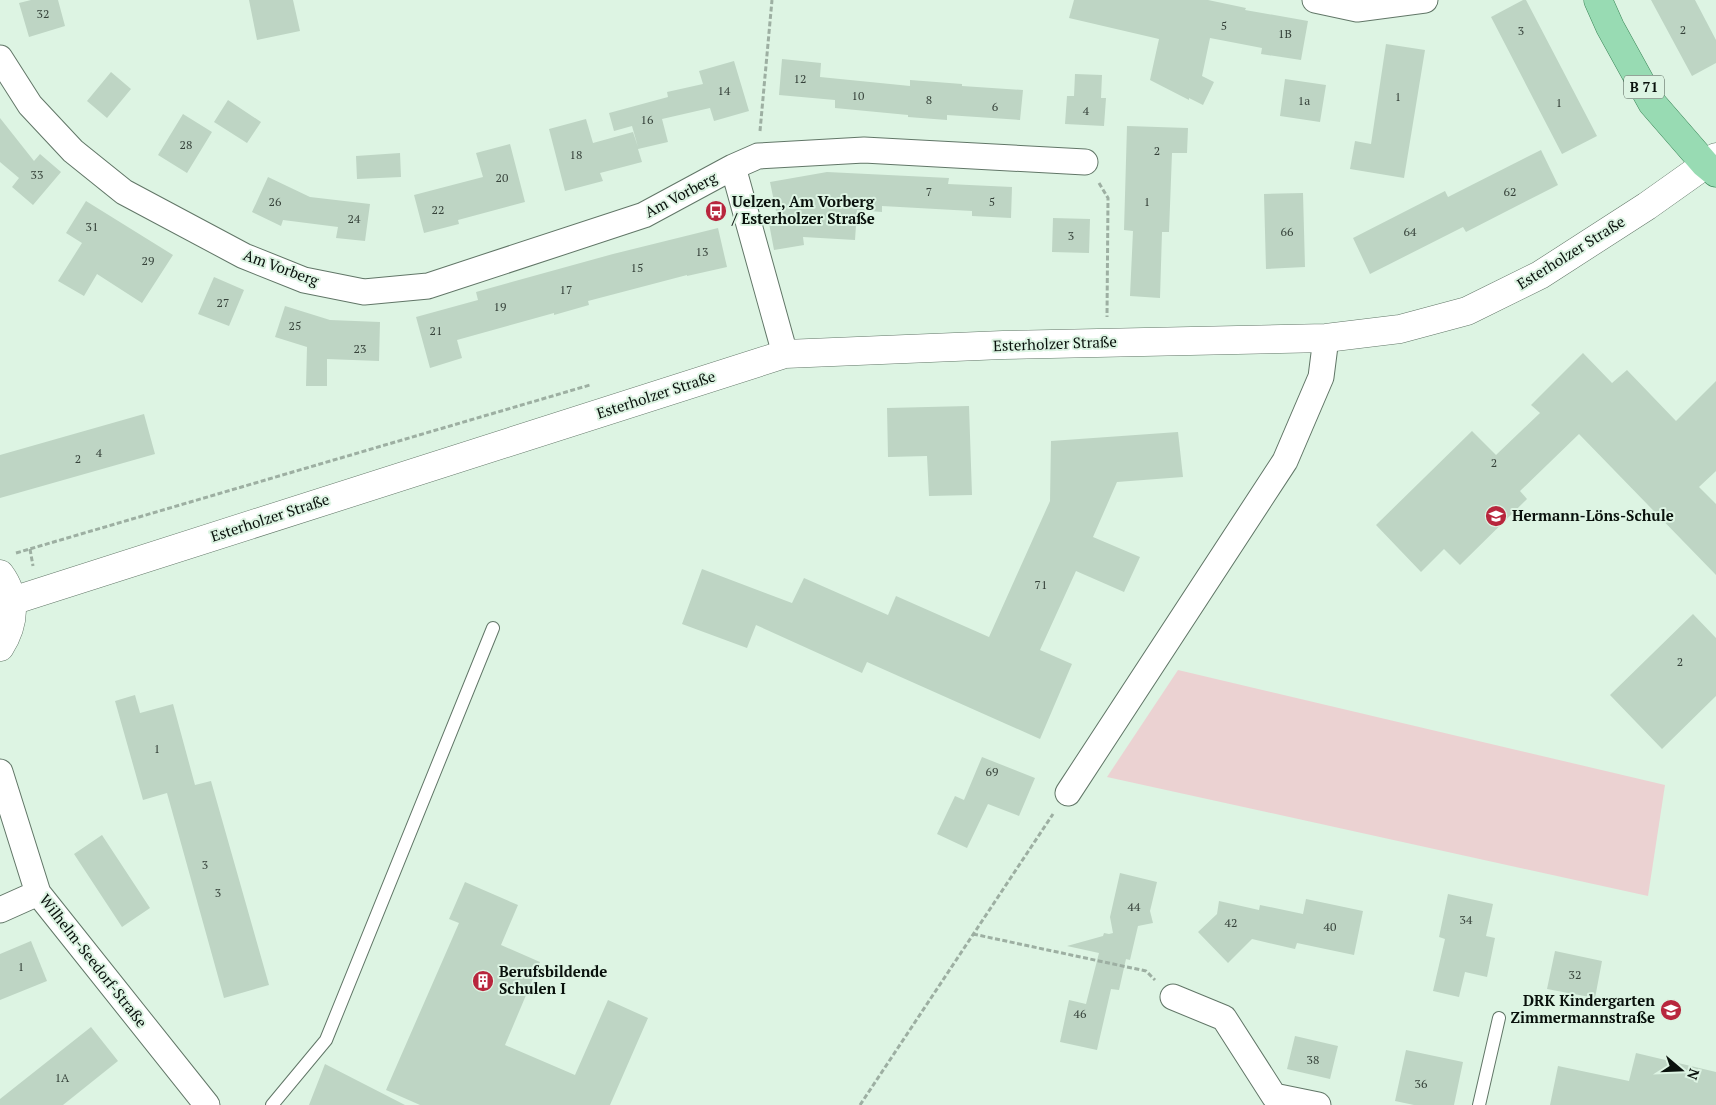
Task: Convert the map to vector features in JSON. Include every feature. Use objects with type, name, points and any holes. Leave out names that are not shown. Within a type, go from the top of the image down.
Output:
[{"type":"main road","name":"B 71","points":[[1598,0],[1610,27],[1652,103],[1712,165]]},
{"type":"main road","name":"Esterholzer Straße","points":[[12,601],[785,354],[1326,338],[1400,329],[1467,311],[1540,276],[1712,165]]},
{"type":"main road","points":[[0,647],[8,636],[12,619],[12,601],[7,564]]},
{"type":"street","points":[[1315,0],[1358,9],[1425,0]]},
{"type":"street","name":"Am Vorberg","points":[[0,58],[30,105],[73,151],[124,192],[244,256],[304,280],[364,292],[428,286],[644,215],[733,167],[758,156],[864,150],[1085,162]]},
{"type":"street","name":"Am Vorberg","points":[[733,167],[785,354]]},
{"type":"street","points":[[1068,793],[1285,461],[1321,378],[1326,338]]},
{"type":"street","name":"Wilhelm-Seedorf-Straße","points":[[0,772],[38,893],[207,1105]]},
{"type":"street","points":[[0,910],[38,893]]},
{"type":"street","points":[[1173,997],[1224,1018],[1274,1096],[1318,1105]]},
{"type":"lane","points":[[272,1105],[326,1040],[492,628]]},
{"type":"lane","points":[[1479,1105],[1499,1018]]},
{"type":"path","points":[[758,156],[772,0]]},
{"type":"path","points":[[1085,162],[1108,198],[1107,343]]},
{"type":"path","points":[[7,564],[595,384]]},
{"type":"path","points":[[860,1105],[1068,793]]},
{"type":"path","points":[[974,934],[1146,971],[1173,997]]},
{"type":"shaded area","points":[[1178,670],[1665,785],[1648,896],[1107,777]]},
{"type":"building","points":[[31,0],[58,0],[65,26],[29,37],[19,3]]},
{"type":"building","points":[[249,0],[293,0],[300,31],[257,40]]},
{"type":"building","points":[[1074,0],[1208,0],[1246,8],[1245,10],[1308,21],[1301,60],[1261,54],[1262,48],[1210,38],[1202,76],[1214,82],[1203,105],[1150,80],[1159,39],[1069,18]]},
{"type":"building","points":[[1526,0],[1597,136],[1562,154],[1491,17]]},
{"type":"building","points":[[1651,0],[1695,0],[1716,40],[1716,63],[1692,76]]},
{"type":"building","points":[[1386,44],[1425,50],[1404,178],[1350,169],[1355,141],[1371,144]]},
{"type":"building","points":[[782,59],[821,63],[820,77],[910,86],[910,80],[1023,90],[1020,120],[947,115],[947,120],[908,117],[908,115],[835,108],[835,100],[779,95]]},
{"type":"building","points":[[734,61],[749,111],[714,121],[710,108],[662,119],[668,142],[638,149],[642,162],[600,173],[603,181],[565,191],[549,129],[586,119],[593,143],[633,132],[638,147],[632,126],[614,131],[609,113],[668,97],[667,92],[703,84],[699,71]]},
{"type":"building","points":[[111,72],[131,89],[107,118],[87,101]]},
{"type":"building","points":[[1075,74],[1102,75],[1101,98],[1106,98],[1104,126],[1065,124],[1067,96],[1074,96]]},
{"type":"building","points":[[1285,79],[1326,85],[1320,122],[1280,116]]},
{"type":"building","points":[[228,100],[261,122],[247,143],[214,122]]},
{"type":"building","points":[[183,114],[212,132],[187,173],[158,155]]},
{"type":"building","points":[[0,118],[34,161],[40,154],[61,172],[33,205],[12,187],[19,178],[0,162]]},
{"type":"building","points":[[1127,126],[1188,128],[1187,153],[1172,153],[1169,232],[1162,232],[1160,298],[1130,296],[1133,231],[1124,230]]},
{"type":"building","points":[[510,144],[525,202],[458,220],[459,224],[424,233],[414,195],[483,177],[476,153]]},
{"type":"building","points":[[1541,150],[1558,185],[1466,232],[1463,227],[1370,274],[1353,238],[1445,191],[1448,197]]},
{"type":"building","points":[[400,153],[401,177],[357,179],[356,156]]},
{"type":"building","points":[[827,172],[949,178],[948,184],[1012,187],[1011,218],[972,216],[972,211],[882,206],[882,212],[857,210],[855,240],[803,237],[804,245],[774,250],[768,218],[777,216],[770,182]]},
{"type":"building","points":[[268,177],[310,197],[370,204],[365,241],[336,238],[338,227],[283,220],[281,226],[252,212]]},
{"type":"building","points":[[1303,193],[1305,267],[1266,269],[1264,194]]},
{"type":"building","points":[[86,201],[173,255],[142,303],[97,274],[84,296],[58,281],[82,243],[66,233]]},
{"type":"building","points":[[1053,218],[1090,219],[1089,253],[1052,252]]},
{"type":"building","points":[[718,228],[727,267],[687,275],[588,301],[589,305],[457,340],[462,358],[430,368],[416,317],[478,300],[476,292],[613,254]]},
{"type":"building","points":[[214,277],[244,290],[229,326],[198,314]]},
{"type":"building","points":[[285,306],[330,320],[380,322],[379,361],[327,359],[327,386],[306,386],[307,347],[275,337]]},
{"type":"building","points":[[1583,353],[1612,383],[1627,370],[1676,421],[1716,381],[1716,471],[1699,487],[1716,504],[1716,575],[1579,434],[1520,491],[1527,499],[1460,565],[1444,549],[1421,572],[1376,525],[1472,431],[1496,455],[1540,413],[1531,405]]},
{"type":"building","points":[[969,406],[972,495],[929,496],[927,456],[888,457],[887,408]]},
{"type":"building","points":[[144,414],[155,454],[0,498],[0,455]]},
{"type":"building","points":[[1178,432],[1183,477],[1117,482],[1093,537],[1140,557],[1124,592],[1076,571],[1040,650],[1072,664],[1040,739],[867,662],[862,673],[756,625],[747,648],[682,624],[702,569],[792,603],[804,578],[888,615],[896,596],[989,637],[1050,501],[1051,441]]},
{"type":"building","points":[[1693,614],[1716,638],[1716,696],[1662,749],[1610,695]]},
{"type":"building","points":[[135,695],[140,713],[173,704],[195,785],[211,781],[269,985],[224,998],[167,793],[143,800],[115,701]]},
{"type":"building","points":[[982,757],[1035,778],[1019,816],[988,804],[967,848],[937,834],[955,796],[964,800]]},
{"type":"building","points":[[102,835],[150,908],[122,927],[74,854]]},
{"type":"building","points":[[1120,873],[1157,882],[1150,911],[1153,923],[1138,926],[1130,960],[1126,959],[1119,990],[1111,989],[1097,1050],[1060,1042],[1069,1000],[1086,1004],[1099,953],[1067,946],[1103,936],[1104,933],[1113,933],[1110,917]]},
{"type":"building","name":"Berufsbildende Schulen I","points":[[465,882],[518,905],[501,945],[540,962],[505,1045],[575,1075],[608,1000],[648,1018],[610,1105],[420,1105],[386,1090],[459,923],[449,919]]},
{"type":"building","points":[[1448,894],[1493,904],[1486,936],[1495,938],[1487,977],[1465,972],[1459,997],[1433,991],[1445,939],[1439,937]]},
{"type":"building","points":[[1306,899],[1363,911],[1354,955],[1297,943],[1295,949],[1252,939],[1228,963],[1198,932],[1217,914],[1219,901],[1259,910],[1260,905],[1303,914]]},
{"type":"building","points":[[31,941],[47,981],[0,1000],[0,954]]},
{"type":"building","points":[[1555,951],[1602,961],[1595,998],[1547,989]]},
{"type":"building","points":[[91,1027],[118,1061],[63,1105],[0,1105],[0,1099]]},
{"type":"building","points":[[1295,1036],[1338,1046],[1330,1079],[1287,1069]]},
{"type":"building","points":[[1406,1050],[1463,1062],[1454,1105],[1414,1105],[1395,1101]]},
{"type":"building","points":[[1636,1053],[1716,1072],[1716,1105],[1550,1105],[1558,1066],[1629,1081]]},
{"type":"building","points":[[325,1064],[405,1105],[309,1105]]},
{"type":"place","name":"Uelzen, Am Vorberg / Esterholzer Straße","points":[[716,211]]},
{"type":"place","name":"Hermann-Löns-Schule","points":[[1496,516]]},
{"type":"place","name":"Berufsbildende Schulen I","points":[[483,981]]},
{"type":"place","name":"DRK Kindergarten Zimmermannstraße","points":[[1671,1010]]}]
